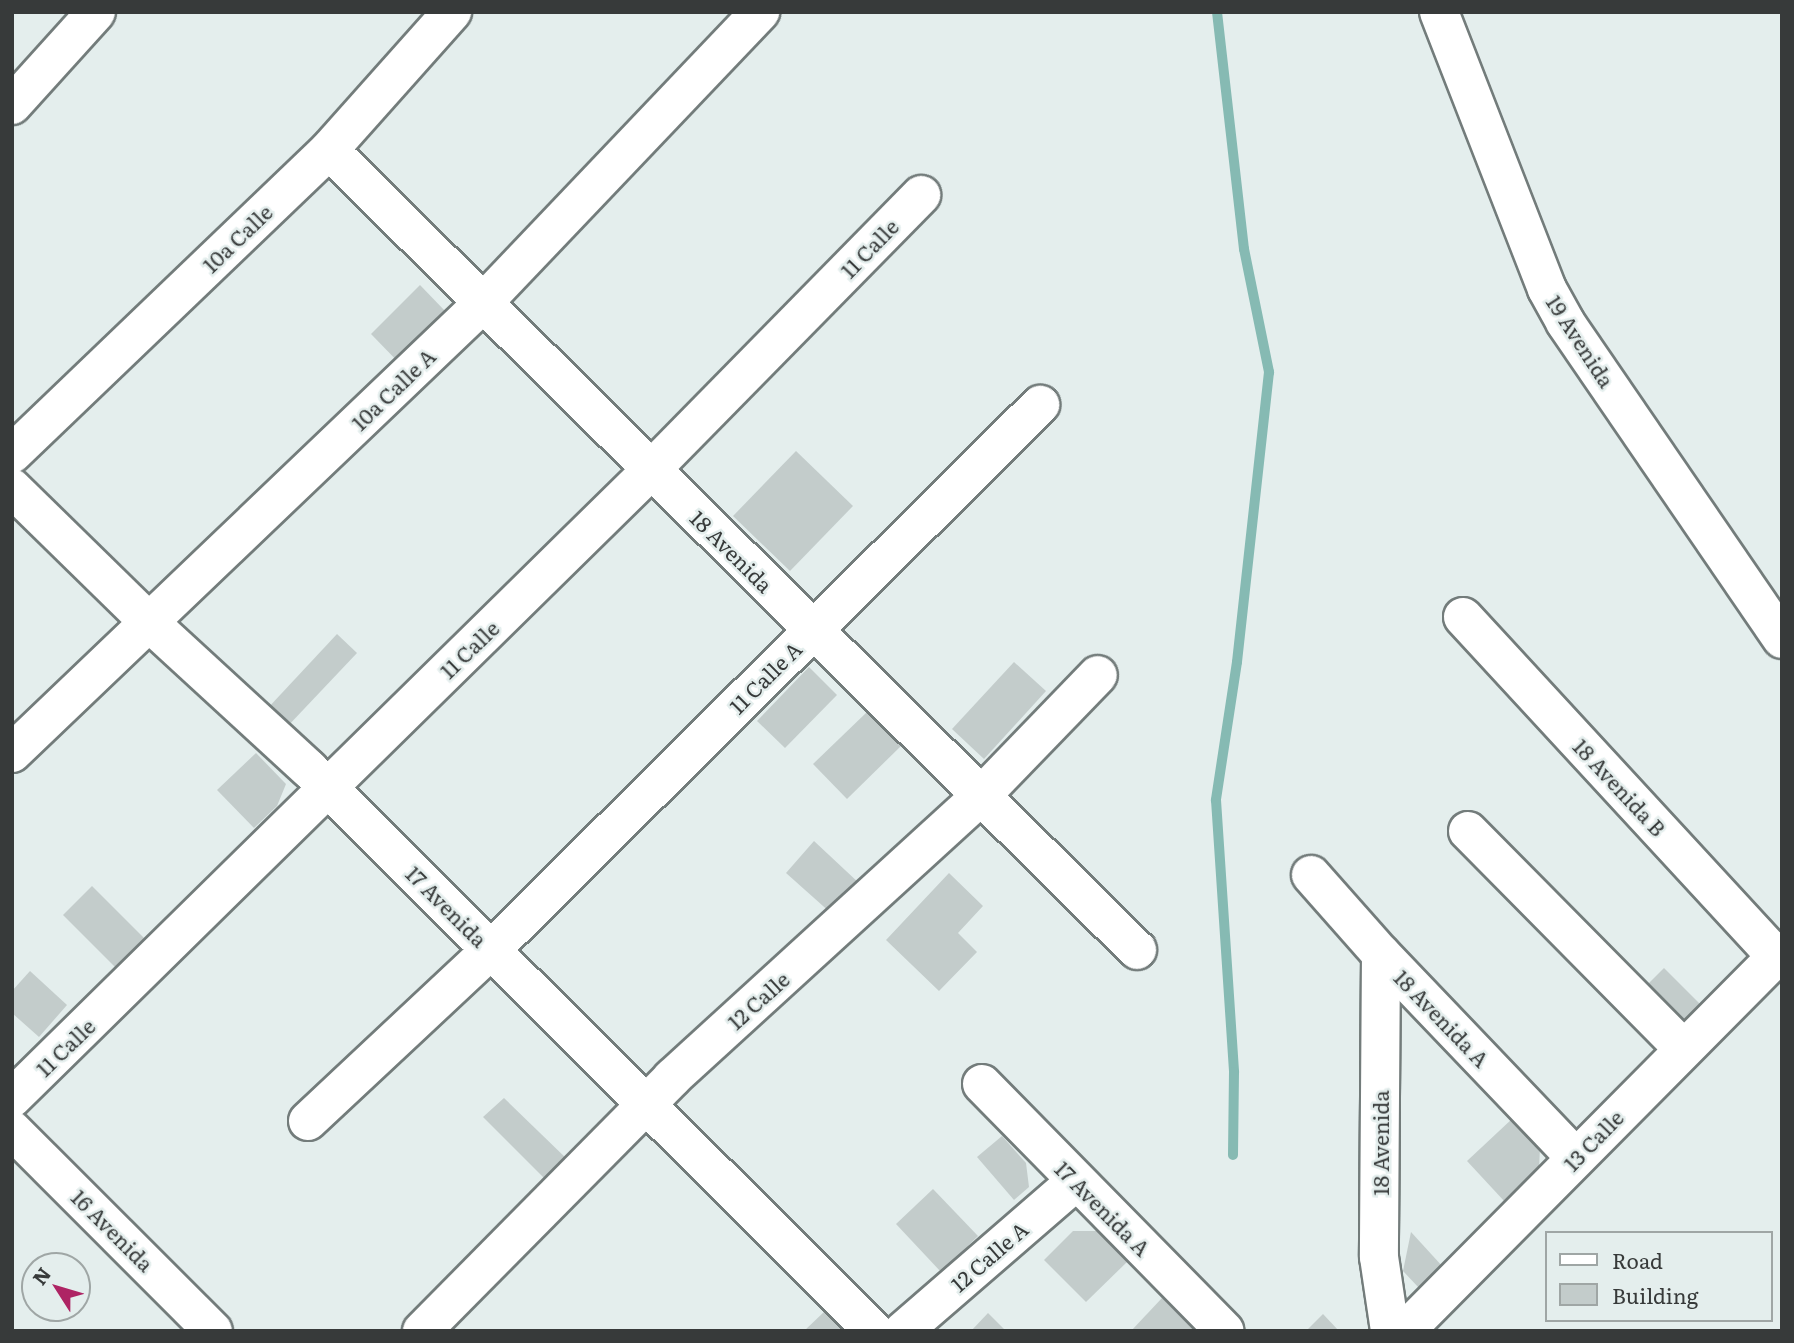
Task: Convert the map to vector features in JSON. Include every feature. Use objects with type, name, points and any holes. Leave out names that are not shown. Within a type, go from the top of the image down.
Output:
[{"type":"street","points":[[12,105],[96,12]]},
{"type":"street","name":"10a Calle","points":[[12,454],[329,150],[452,12]]},
{"type":"street","name":"10a Calle A","points":[[12,753],[481,305],[760,12]]},
{"type":"street","name":"19 Avenida","points":[[1439,12],[1547,289],[1565,322],[1782,639]]},
{"type":"street","name":"18 Avenida","points":[[329,150],[481,305],[1137,950]]},
{"type":"street","name":"11 Calle","points":[[12,1098],[650,471],[921,195]]},
{"type":"street","name":"11 Calle A","points":[[308,1121],[491,950],[1040,405]]},
{"type":"street","name":"17 Avenida","points":[[12,488],[149,622],[328,788],[648,1103],[874,1331]]},
{"type":"street","name":"18 Avenida B","points":[[1463,617],[1779,953]]},
{"type":"street","name":"12 Calle","points":[[422,1331],[648,1103],[981,796],[1098,675]]},
{"type":"street","points":[[1468,831],[1683,1048]]},
{"type":"street","name":"18 Avenida A","points":[[1311,875],[1381,954],[1576,1158]]},
{"type":"street","name":"13 Calle","points":[[1405,1331],[1779,953]]},
{"type":"street","name":"18 Avenida","points":[[1381,954],[1379,1257],[1390,1331]]},
{"type":"street","name":"17 Avenida A","points":[[982,1084],[1225,1331]]},
{"type":"street","name":"16 Avenida","points":[[12,1130],[213,1331]]},
{"type":"street","name":"12 Calle A","points":[[902,1331],[1076,1181]]},
{"type":"building","points":[[420,285],[446,312],[404,368],[371,334]]},
{"type":"building","points":[[796,451],[853,506],[790,571],[733,516]]},
{"type":"building","points":[[337,634],[357,653],[286,728],[267,709]]},
{"type":"building","points":[[1014,662],[1046,691],[984,759],[952,729]]},
{"type":"building","points":[[809,667],[837,695],[785,748],[757,721]]},
{"type":"building","points":[[867,712],[901,746],[847,799],[813,764]]},
{"type":"building","points":[[256,753],[286,784],[277,806],[254,828],[217,790]]},
{"type":"building","points":[[814,841],[860,884],[832,914],[786,873]]},
{"type":"building","points":[[949,873],[983,906],[958,933],[977,952],[939,991],[886,940]]},
{"type":"building","points":[[92,886],[144,938],[115,967],[63,915]]},
{"type":"building","points":[[1664,968],[1700,1004],[1674,1031],[1637,995]]},
{"type":"building","points":[[30,971],[67,1005],[39,1037],[12,1013],[12,991]]},
{"type":"building","points":[[504,1098],[569,1161],[548,1182],[483,1117]]},
{"type":"building","points":[[1513,1118],[1540,1147],[1539,1170],[1505,1202],[1467,1161]]},
{"type":"building","points":[[1002,1136],[1026,1163],[1029,1187],[1014,1200],[977,1157]]},
{"type":"building","points":[[933,1189],[978,1236],[941,1272],[896,1224]]},
{"type":"building","points":[[1073,1231],[1100,1231],[1128,1261],[1086,1302],[1044,1260]]},
{"type":"building","points":[[1411,1232],[1443,1267],[1419,1288],[1403,1271]]},
{"type":"building","points":[[1162,1298],[1195,1331],[1131,1331]]},
{"type":"building","points":[[825,1311],[844,1331],[804,1331]]},
{"type":"building","points":[[988,1313],[1006,1331],[971,1331]]},
{"type":"building","points":[[1323,1314],[1339,1331],[1306,1331]]},
{"type":"waterway","points":[[1217,12],[1244,249],[1269,372],[1237,662],[1216,800],[1234,1072],[1233,1155]]}]
